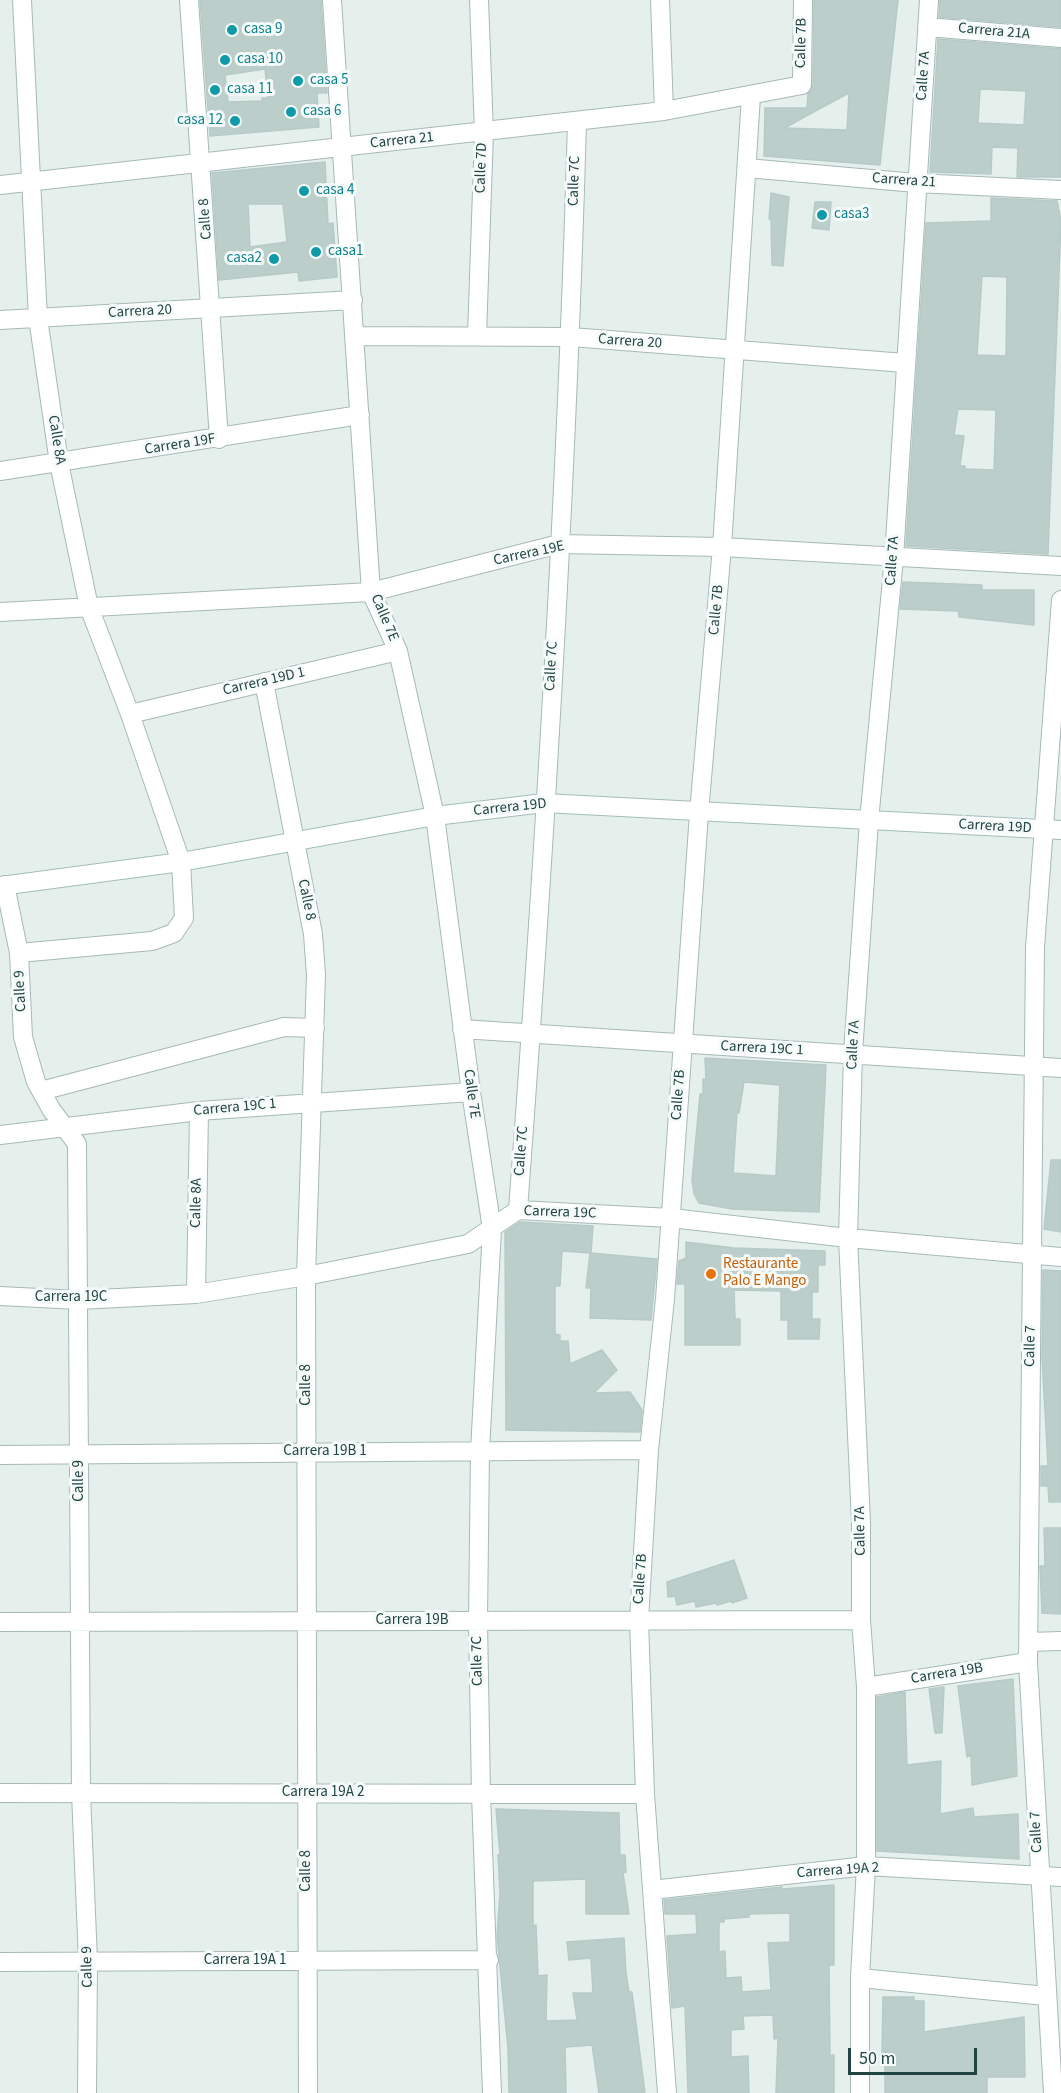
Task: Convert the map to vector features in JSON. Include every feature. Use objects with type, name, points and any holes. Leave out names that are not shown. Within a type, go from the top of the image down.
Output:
[{"type":"street","name":"Calle 8A","points":[[18,953],[152,941],[174,933],[184,918],[181,862],[130,714],[89,607],[59,463],[38,318],[22,0]]},
{"type":"street","name":"Calle 8","points":[[189,0],[219,439]]},
{"type":"street","name":"Calle 7E","points":[[332,0],[371,592],[398,651],[435,816],[462,1029],[492,1229]]},
{"type":"street","name":"Calle 7D","points":[[477,336],[483,132],[479,0]]},
{"type":"street","points":[[660,0],[664,111]]},
{"type":"street","name":"Calle 7B","points":[[802,85],[803,0]]},
{"type":"street","name":"Calle 7A","points":[[860,2093],[860,1978],[866,1866],[866,1687],[861,1620],[861,1522],[848,1238],[853,1053],[869,821],[894,558],[929,0]]},
{"type":"street","name":"Carrera 21A","points":[[927,27],[1061,38]]},
{"type":"street","name":"Carrera 21","points":[[0,185],[664,111],[802,85]]},
{"type":"street","name":"Calle 7B","points":[[667,2093],[645,1794],[639,1620],[649,1450],[671,1218],[699,813],[722,547],[751,96]]},
{"type":"street","name":"Calle 7C","points":[[518,1210],[531,1032],[571,337],[577,121]]},
{"type":"street","name":"Carrera 21","points":[[747,168],[916,183],[1061,190]]},
{"type":"street","name":"Carrera 20","points":[[0,320],[353,300]]},
{"type":"street","name":"Carrera 20","points":[[355,336],[571,337],[905,363]]},
{"type":"street","name":"Carrera 19F","points":[[0,471],[219,439],[360,415]]},
{"type":"street","name":"Carrera 19E","points":[[0,612],[371,592],[559,544],[722,547],[1061,566]]},
{"type":"street","name":"Calle 7","points":[[1053,2093],[1028,1642],[1035,947],[1052,830],[1061,600]]},
{"type":"street","name":"Carrera 19D 1","points":[[130,714],[398,651]]},
{"type":"street","name":"Calle 8","points":[[264,682],[313,934],[316,975],[306,1276],[308,2093]]},
{"type":"street","name":"Carrera 19D","points":[[2,885],[181,862],[435,816],[544,803],[1052,830]]},
{"type":"street","name":"Calle 9","points":[[2,885],[18,953],[23,1037],[41,1090],[64,1128],[77,1144],[81,1793],[88,1961],[87,2093]]},
{"type":"street","points":[[41,1090],[284,1027],[315,1028]]},
{"type":"street","name":"Carrera 19C 1","points":[[462,1029],[1061,1068]]},
{"type":"street","name":"Carrera 19C 1","points":[[0,1135],[199,1111],[471,1092]]},
{"type":"street","name":"Calle 8A","points":[[196,1294],[199,1111]]},
{"type":"street","name":"Carrera 19C","points":[[0,1296],[79,1300],[196,1294],[306,1276],[468,1244],[518,1210],[671,1218],[848,1238],[1061,1257]]},
{"type":"street","name":"Calle 7C","points":[[492,1229],[480,1451],[478,1621],[481,1794],[489,1960],[492,2093]]},
{"type":"street","name":"Carrera 19B 1","points":[[0,1455],[649,1450]]},
{"type":"street","name":"Carrera 19B","points":[[0,1622],[861,1620]]},
{"type":"street","points":[[1028,1642],[1061,1641]]},
{"type":"street","name":"Carrera 19B","points":[[866,1687],[1028,1662]]},
{"type":"street","name":"Carrera 19A 2","points":[[0,1793],[645,1794]]},
{"type":"street","name":"Carrera 19A 2","points":[[652,1890],[866,1866],[1040,1878],[1061,1877]]},
{"type":"street","name":"Carrera 19A 1","points":[[0,1962],[489,1960]]},
{"type":"street","points":[[860,1978],[1046,1996]]},
{"type":"building","points":[[200,0],[321,0],[327,93],[317,93],[319,127],[210,136]],"holes":[[[265,69],[268,98],[262,98],[262,101],[228,102],[225,75]]]},
{"type":"building","points":[[814,0],[898,0],[880,165],[764,156],[765,108],[807,108],[808,94],[813,85]],"holes":[[[849,93],[847,130],[785,128]]]},
{"type":"building","points":[[940,0],[1061,0],[1061,27],[939,17]]},
{"type":"building","points":[[938,39],[1061,49],[1061,177],[1017,177],[1018,148],[992,147],[991,174],[930,172]],"holes":[[[980,89],[1026,91],[1024,125],[978,123]]]},
{"type":"building","points":[[325,162],[328,224],[333,223],[337,277],[299,281],[298,272],[219,280],[212,173]],"holes":[[[248,204],[283,204],[287,242],[250,247]]]},
{"type":"building","points":[[771,193],[789,197],[783,266],[772,265],[771,219],[769,219]]},
{"type":"building","points":[[991,198],[1057,201],[1061,221],[1048,554],[906,546],[926,223],[991,221]],"holes":[[[982,276],[1007,277],[1006,356],[977,355]],[[958,409],[996,410],[994,470],[965,469],[965,466],[960,466],[964,436],[954,435]]]},
{"type":"building","name":"casa3","points":[[815,202],[831,202],[829,230],[812,228]]},
{"type":"building","points":[[903,582],[982,585],[982,590],[1034,590],[1034,625],[959,617],[958,611],[900,609]]},
{"type":"building","points":[[705,1058],[826,1065],[819,1212],[732,1209],[699,1203],[694,1194],[692,1180],[700,1094],[703,1094],[703,1079],[706,1080]],"holes":[[[744,1082],[780,1085],[776,1176],[733,1173],[737,1112],[739,1113]]]},
{"type":"building","points":[[1051,1160],[1061,1160],[1061,1232],[1044,1229]]},
{"type":"building","points":[[520,1222],[593,1226],[591,1253],[562,1251],[560,1286],[555,1286],[555,1334],[560,1335],[560,1341],[568,1341],[570,1364],[602,1350],[617,1370],[594,1393],[630,1392],[642,1410],[640,1432],[506,1430],[505,1232]]},
{"type":"building","points":[[686,1242],[734,1248],[825,1251],[825,1265],[818,1265],[818,1292],[812,1292],[812,1319],[820,1319],[819,1339],[788,1339],[788,1320],[781,1320],[781,1291],[734,1290],[735,1319],[740,1319],[740,1345],[685,1345],[685,1284],[677,1284],[679,1261],[686,1258]]},
{"type":"building","points":[[590,1253],[657,1259],[651,1320],[590,1318],[591,1288],[586,1288]]},
{"type":"building","points":[[1043,1270],[1061,1271],[1061,1502],[1049,1502],[1048,1486],[1041,1486],[1041,1466],[1048,1466],[1042,1357]]},
{"type":"building","points":[[1044,1528],[1061,1528],[1061,1614],[1042,1613],[1040,1566],[1045,1566]]},
{"type":"building","points":[[734,1560],[747,1598],[732,1603],[731,1601],[696,1607],[695,1601],[677,1605],[675,1596],[668,1597],[667,1582]]},
{"type":"building","points":[[1013,1679],[1017,1776],[972,1785],[971,1755],[967,1757],[958,1686]]},
{"type":"building","points":[[944,1687],[942,1733],[935,1733],[929,1689]]},
{"type":"building","points":[[905,1692],[907,1765],[941,1761],[940,1814],[973,1808],[974,1817],[1018,1814],[1019,1859],[877,1851],[877,1697]]},
{"type":"building","points":[[496,1809],[619,1813],[620,1855],[625,1855],[626,1872],[623,1873],[629,1914],[586,1914],[586,1879],[533,1881],[533,1926],[536,1925],[538,1976],[547,1975],[546,2021],[577,2020],[573,1993],[593,1993],[591,1958],[569,1960],[567,1942],[624,1938],[626,1973],[629,1992],[632,1992],[645,2093],[599,2093],[592,2045],[565,2047],[566,2093],[509,2093],[508,2048],[497,1936],[500,1894],[498,1855],[500,1855]]},
{"type":"building","points":[[834,1885],[834,1965],[829,1965],[830,2056],[834,2055],[834,2093],[776,2093],[778,2038],[774,2039],[773,2015],[743,2016],[744,2029],[731,2030],[731,2057],[748,2056],[749,2093],[688,2093],[685,2006],[672,2008],[667,1936],[697,1934],[696,1914],[665,1914],[664,1900],[782,1887],[782,1889]],"holes":[[[790,1913],[790,1942],[768,1943],[771,1990],[742,1992],[741,1977],[726,1978],[725,1951],[719,1952],[719,1922],[724,1922],[724,1919],[749,1917],[749,1914]]]},
{"type":"building","points":[[883,1997],[914,1997],[914,2001],[924,2001],[924,2032],[1024,2017],[1025,2077],[987,2077],[987,2093],[885,2093],[885,2053],[882,2053]]},
{"type":"place","name":"casa 9","points":[[232,30]]},
{"type":"place","name":"casa 10","points":[[225,60]]},
{"type":"place","name":"casa 5","points":[[298,81]]},
{"type":"place","name":"casa 11","points":[[215,90]]},
{"type":"place","name":"casa 6","points":[[291,112]]},
{"type":"place","name":"casa 12","points":[[235,121]]},
{"type":"place","name":"casa 4","points":[[304,191]]},
{"type":"place","name":"casa3","points":[[822,215]]},
{"type":"place","name":"casa1","points":[[316,252]]},
{"type":"place","name":"casa2","points":[[274,259]]},
{"type":"place","name":"Restaurante Palo E Mango","points":[[711,1274]]}]
